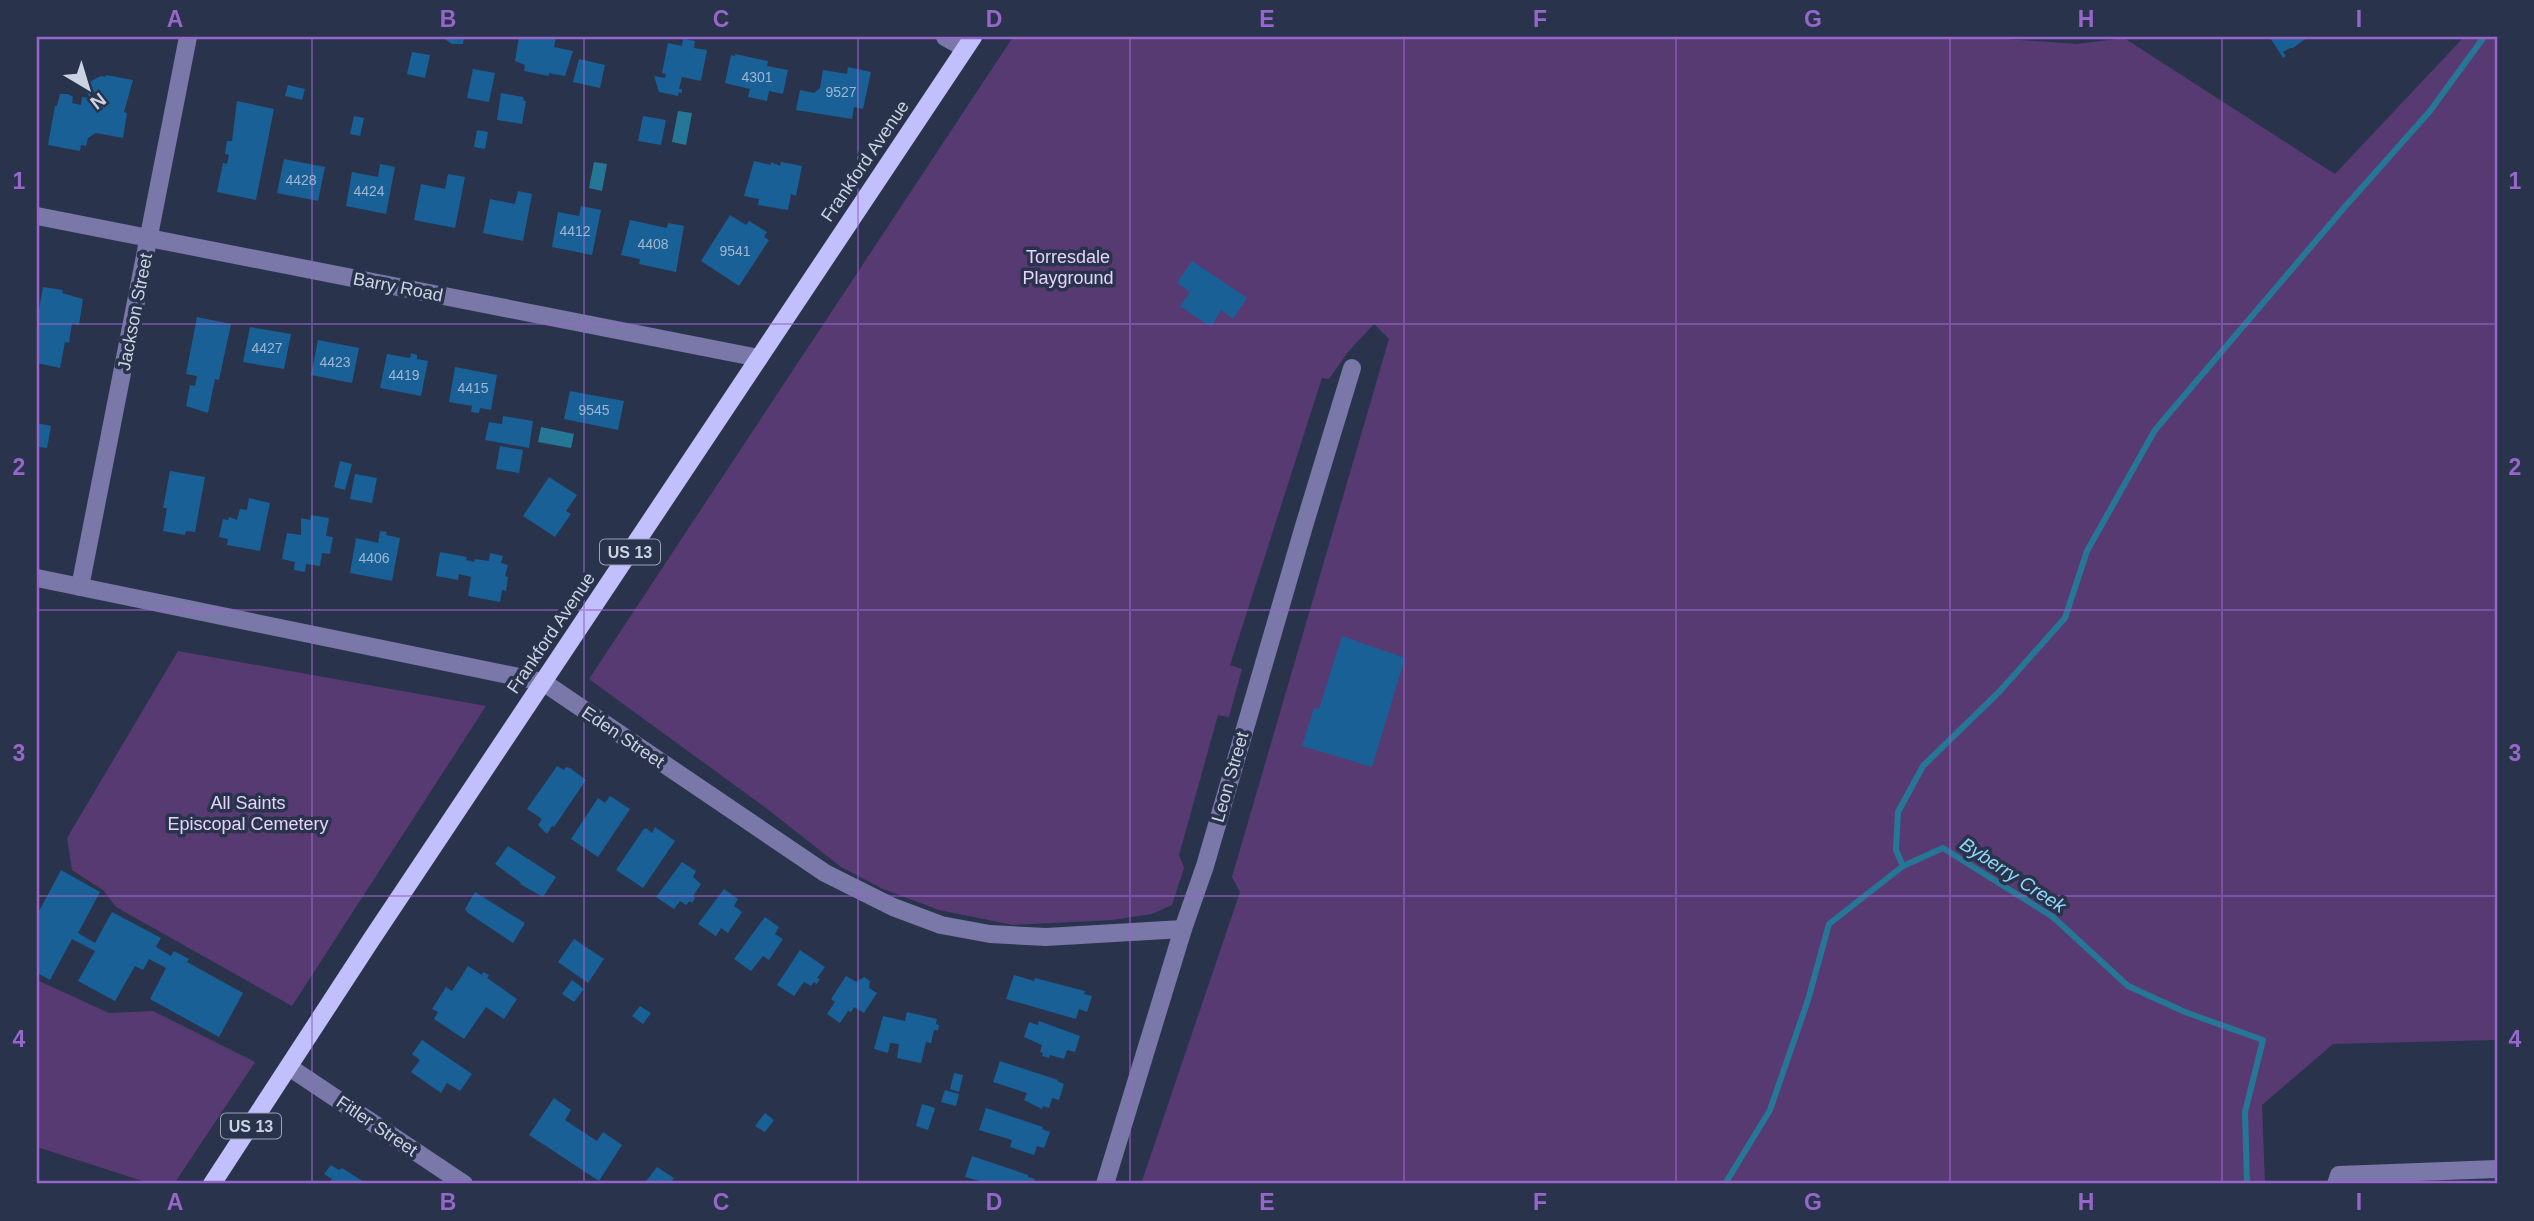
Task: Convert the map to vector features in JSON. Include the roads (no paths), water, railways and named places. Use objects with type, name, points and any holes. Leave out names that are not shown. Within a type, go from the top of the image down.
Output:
[{"type":"main road","name":"Frankford Avenue","points":[[212,1184],[969,42]]},
{"type":"street","name":"Jackson Street","points":[[80,587],[188,37]]},
{"type":"street","points":[[945,37],[969,42]]},
{"type":"street","name":"Barry Road","points":[[37,216],[759,358]]},
{"type":"street","name":"Leon Street","points":[[1104,1184],[1182,929],[1205,866],[1352,368]]},
{"type":"street","name":"Eden Street","points":[[37,578],[543,682],[825,873],[893,907],[941,925],[990,934],[1046,937],[1182,929]]},
{"type":"street","name":"Fitler Street","points":[[289,1067],[464,1184]]},
{"type":"street","points":[[2336,1184],[2339,1175],[2497,1169]]},
{"type":"water","points":[[678,111],[692,113],[686,145],[672,142]]},
{"type":"water","points":[[594,162],[607,164],[602,191],[589,188]]},
{"type":"water","points":[[541,427],[574,434],[571,448],[538,442]]},
{"type":"waterway","points":[[1903,866],[1896,850],[1898,812],[1923,766],[2000,691],[2065,618],[2087,551],[2155,430],[2430,111],[2484,37]]},
{"type":"waterway","name":"Byberry Creek","points":[[1725,1184],[1770,1110],[1808,1000],[1829,924],[1903,866],[1943,848],[2053,917],[2128,986],[2185,1012],[2263,1040],[2245,1112],[2247,1184]]},
{"type":"park label","name":"Torresdale Playground","points":[[1068,267]]},
{"type":"park label","name":"All Saints Episcopal Cemetery","points":[[248,813]]}]
